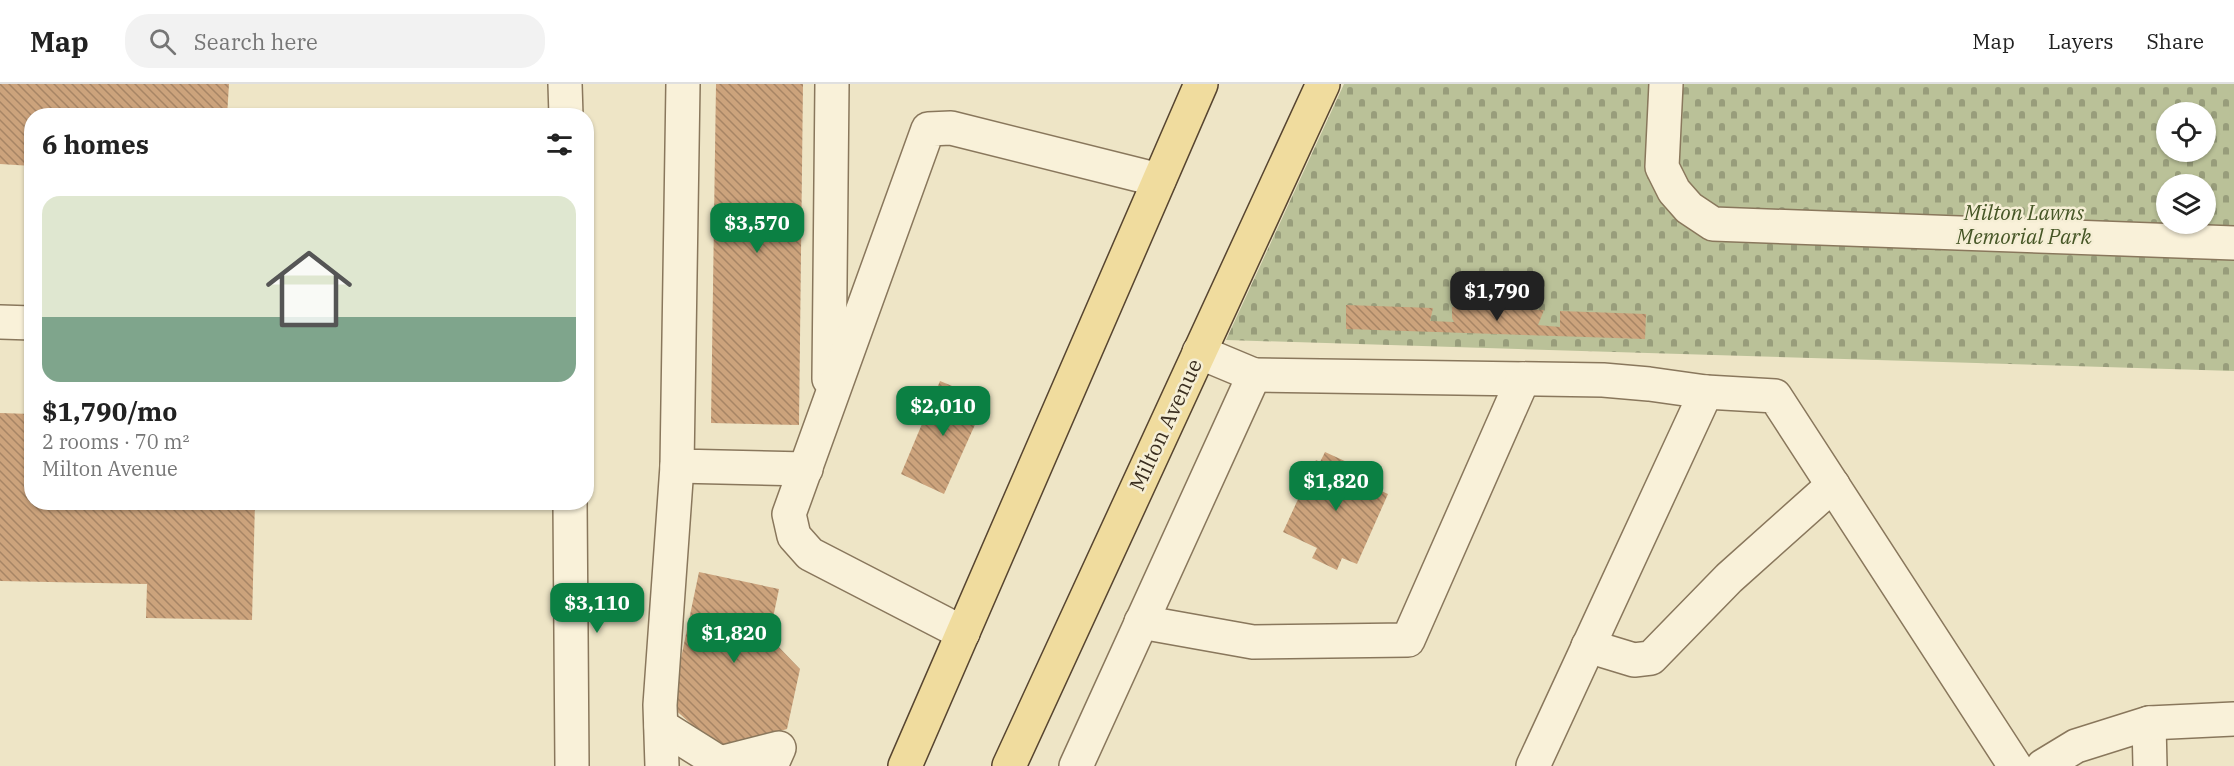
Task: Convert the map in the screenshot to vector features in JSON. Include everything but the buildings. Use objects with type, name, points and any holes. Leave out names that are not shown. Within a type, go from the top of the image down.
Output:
[{"type":"main road","points":[[905,766],[1201,84]]},
{"type":"main road","name":"Milton Avenue","points":[[1009,766],[1323,84]]},
{"type":"street","points":[[566,84],[566,108]]},
{"type":"street","points":[[662,766],[660,705],[677,466],[683,84]]},
{"type":"street","points":[[829,405],[832,84]]},
{"type":"street","points":[[1666,84],[1662,167],[1674,191],[1689,208],[1713,224],[2234,243]]},
{"type":"street","points":[[963,633],[810,554],[794,536],[789,514],[928,129],[951,128],[1159,180]]},
{"type":"street","points":[[0,322],[24,323]]},
{"type":"street","points":[[1199,352],[1254,375],[1603,381],[1649,384],[1706,393],[1775,396],[2015,766]]},
{"type":"street","points":[[1076,766],[1254,375]]},
{"type":"street","points":[[1142,622],[1253,642],[1408,640],[1523,379]]},
{"type":"street","points":[[1533,766],[1706,393]]},
{"type":"street","points":[[677,466],[806,469]]},
{"type":"street","points":[[1588,646],[1634,660],[1651,658],[1729,578],[1833,485]]},
{"type":"street","points":[[570,510],[572,766]]},
{"type":"street","points":[[2043,766],[2076,747],[2149,723],[2234,719]]},
{"type":"street","points":[[2149,723],[2150,766]]},
{"type":"street","points":[[661,726],[720,763],[779,748],[771,766]]},
{"type":"green space","name":"Milton Lawns Memorial Park","points":[[1344,84],[2234,84],[2234,371],[1226,340]]}]
